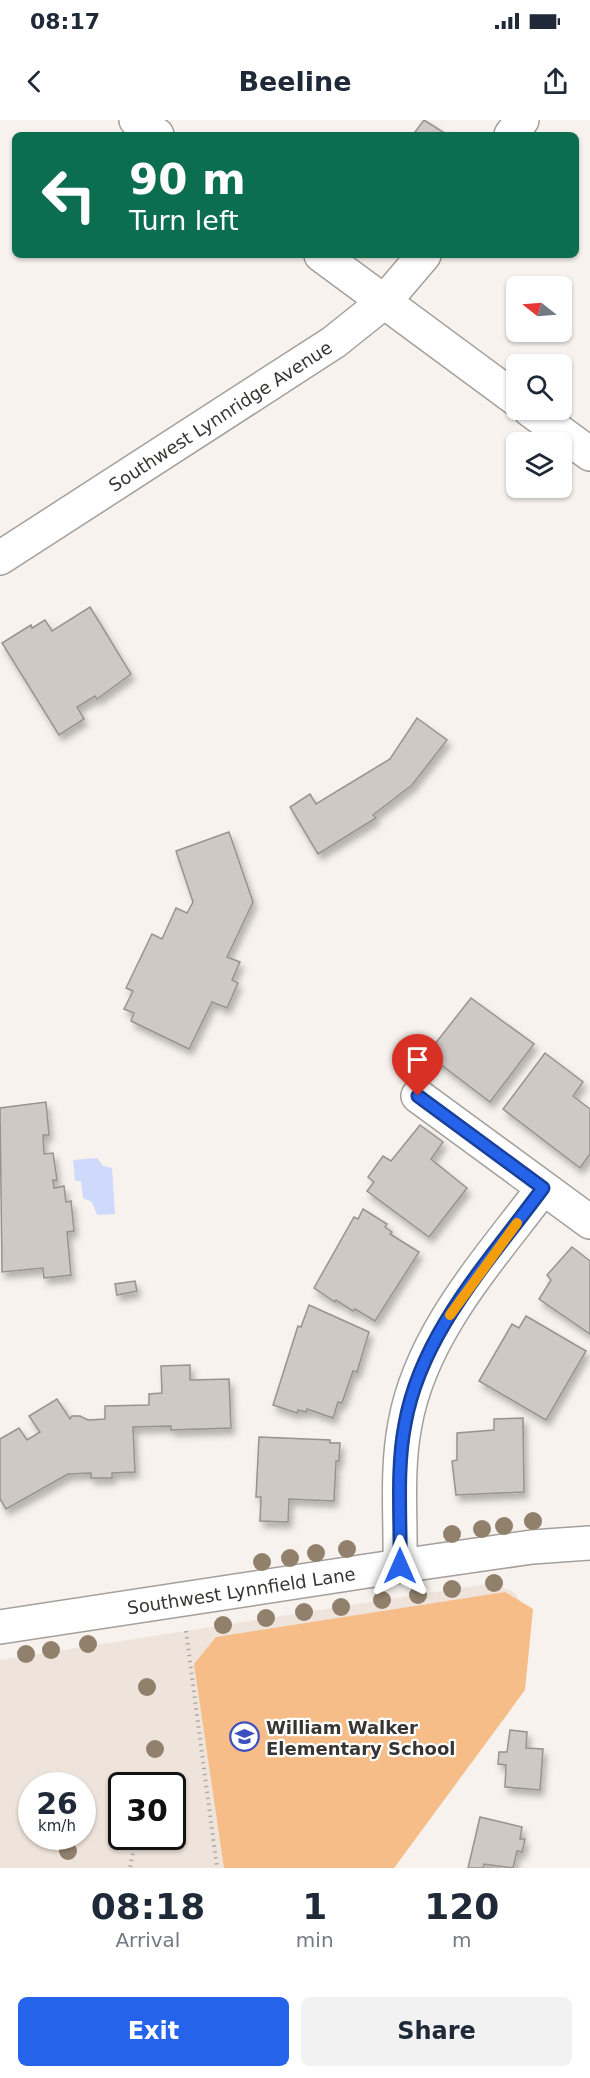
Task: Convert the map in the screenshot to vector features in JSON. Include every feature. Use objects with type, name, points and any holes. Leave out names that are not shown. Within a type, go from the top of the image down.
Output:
[{"type":"street","points":[[136,120],[153,132]]},
{"type":"street","points":[[325,258],[506,392]]},
{"type":"street","name":"Southwest Lynnridge Avenue","points":[[0,558],[334,342],[384,302],[421,258]]},
{"type":"street","points":[[544,420],[590,453]]},
{"type":"street","points":[[418,1096],[590,1222]]},
{"type":"street","points":[[400,1566],[402,1445],[405,1423],[418,1376],[441,1328],[543,1188]]},
{"type":"street","name":"Southwest Lynnfield Lane","points":[[0,1627],[532,1547],[590,1543]]},
{"type":"path","points":[[183,1600],[218,1868]]},
{"type":"path","points":[[130,1868],[132,1850]]},
{"type":"shaded area","name":"William Walker Elementary School","points":[[487,1584],[496,1584],[515,1593],[525,1609],[525,1690],[394,1868],[0,1868],[0,1660]]},
{"type":"shaded area","name":"William Walker Elementary School","points":[[505,1592],[533,1609],[525,1690],[394,1868],[224,1868],[194,1664],[216,1637]]},
{"type":"water","points":[[97,1158],[103,1166],[112,1168],[115,1214],[97,1215],[92,1202],[83,1198],[81,1181],[75,1181],[73,1160]]},
{"type":"building","points":[[424,120],[443,132],[415,132]]},
{"type":"building","points":[[90,607],[131,674],[97,699],[95,696],[77,707],[84,719],[59,735],[2,643],[31,625],[32,628],[45,620],[52,631]]},
{"type":"building","points":[[417,718],[447,740],[412,785],[373,815],[376,818],[318,854],[290,807],[310,794],[316,804],[390,759]]},
{"type":"building","points":[[229,832],[253,902],[227,957],[240,962],[232,980],[238,983],[227,1008],[212,1002],[189,1049],[131,1021],[134,1013],[124,1009],[133,991],[126,988],[152,934],[162,939],[176,908],[187,913],[193,902],[176,851]]},
{"type":"building","points":[[471,998],[534,1044],[490,1102],[427,1054]]},
{"type":"building","points":[[545,1053],[583,1082],[573,1096],[590,1109],[590,1154],[580,1168],[503,1109]]},
{"type":"building","points":[[46,1102],[49,1135],[43,1135],[44,1154],[53,1153],[57,1180],[53,1180],[54,1188],[64,1186],[66,1202],[71,1201],[74,1231],[67,1232],[71,1275],[44,1278],[43,1268],[2,1272],[0,1108]]},
{"type":"building","points":[[420,1125],[443,1142],[431,1159],[467,1188],[429,1237],[367,1191],[374,1182],[368,1177],[383,1156],[391,1161]]},
{"type":"building","points":[[363,1209],[387,1224],[385,1227],[392,1232],[390,1234],[419,1252],[375,1321],[355,1309],[353,1311],[336,1300],[335,1302],[314,1288],[354,1217],[358,1219]]},
{"type":"building","points":[[572,1247],[590,1261],[590,1334],[539,1299],[551,1280],[547,1275]]},
{"type":"building","points":[[135,1281],[137,1291],[117,1295],[115,1284]]},
{"type":"building","points":[[309,1305],[369,1332],[357,1372],[353,1371],[342,1403],[338,1402],[333,1418],[307,1409],[306,1412],[298,1410],[297,1413],[273,1405],[298,1326],[301,1327]]},
{"type":"building","points":[[526,1316],[586,1351],[546,1420],[479,1381],[512,1324],[519,1328]]},
{"type":"building","points":[[190,1365],[190,1380],[229,1379],[231,1428],[171,1430],[171,1426],[133,1427],[135,1472],[112,1473],[112,1478],[91,1478],[91,1473],[68,1474],[6,1509],[0,1499],[0,1439],[19,1428],[27,1440],[40,1432],[29,1416],[57,1399],[70,1419],[72,1416],[80,1416],[88,1420],[105,1419],[105,1406],[149,1405],[149,1394],[162,1393],[161,1366]]},
{"type":"building","points":[[523,1418],[524,1492],[456,1495],[452,1461],[457,1460],[457,1433],[494,1430],[494,1419]]},
{"type":"building","points":[[259,1437],[330,1440],[330,1443],[340,1443],[339,1461],[336,1461],[334,1501],[289,1499],[288,1522],[260,1521],[261,1497],[256,1497]]},
{"type":"building","points":[[510,1730],[527,1732],[526,1748],[543,1749],[540,1790],[505,1787],[506,1765],[498,1764],[499,1752],[507,1752]]},
{"type":"building","points":[[480,1817],[522,1827],[520,1839],[525,1839],[522,1852],[517,1851],[513,1868],[484,1864],[483,1868],[468,1868]]},
{"type":"slow traffic","points":[[450,1315],[517,1223]]},
{"type":"place","name":"William Walker Elementary School","points":[[245,1737]]},
{"type":"route","points":[[400,1566],[402,1445],[405,1423],[418,1376],[441,1328],[543,1188],[418,1096]]}]
